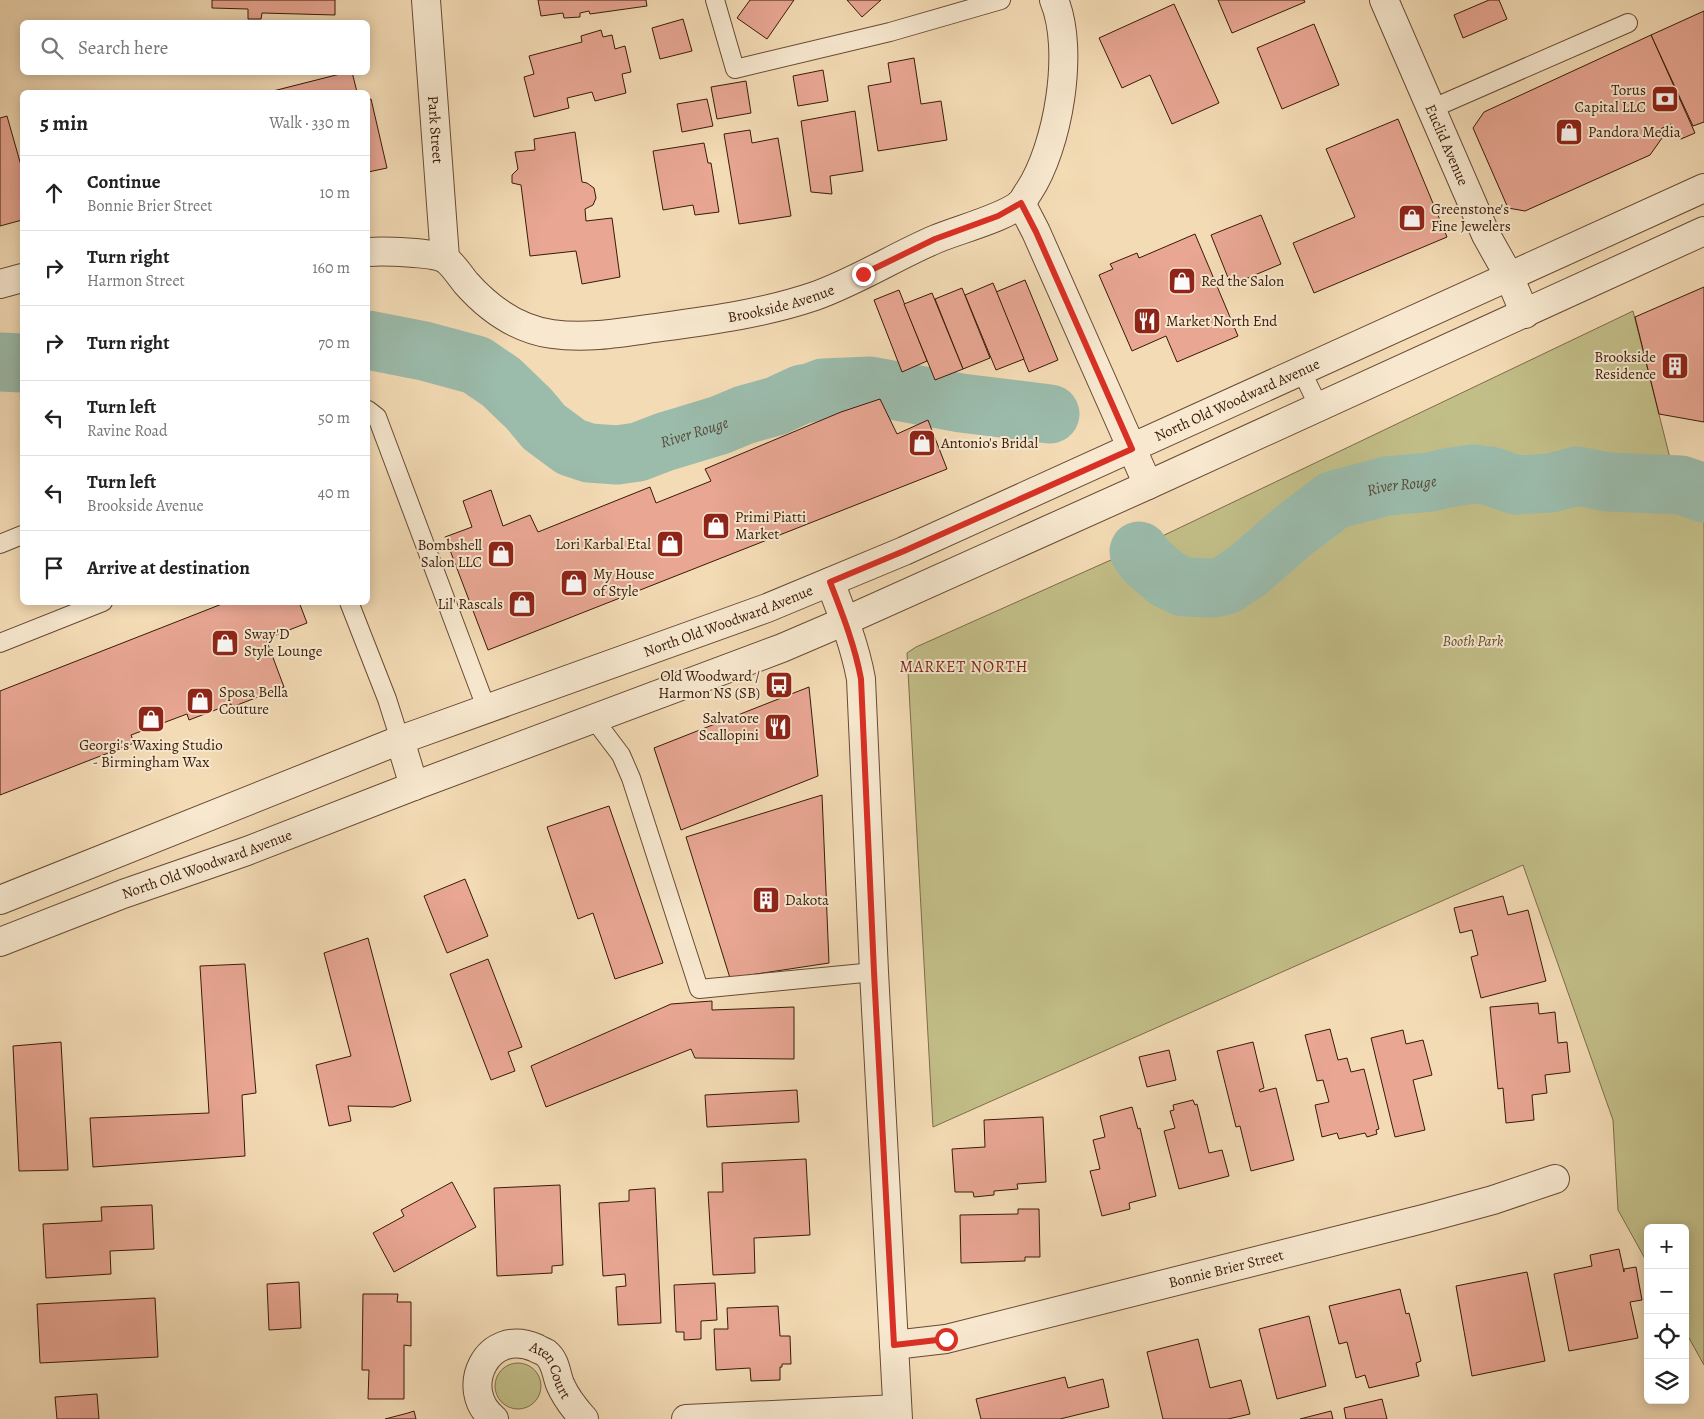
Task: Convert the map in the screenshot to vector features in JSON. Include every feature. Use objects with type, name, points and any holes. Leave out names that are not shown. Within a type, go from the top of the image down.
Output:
[{"type":"street","name":"Park Street","points":[[426,0],[445,258]]},
{"type":"street","name":"Brookside Avenue","points":[[445,258],[468,286],[506,318],[525,328],[550,334],[599,336],[737,316],[790,304],[817,295],[935,239],[998,216],[1021,203],[1038,178],[1051,142],[1059,109],[1063,70],[1062,41],[1058,8],[1054,0]]},
{"type":"street","name":"Euclid Avenue","points":[[1384,0],[1486,234],[1525,314]]},
{"type":"street","name":"North Old Woodward Avenue","points":[[0,900],[400,740],[488,710],[767,608],[830,582],[1132,449],[1301,370],[1704,188]]},
{"type":"street","points":[[1021,203],[1036,232],[1148,485]]},
{"type":"street","name":"North Old Woodward Avenue","points":[[0,942],[123,894],[247,852],[414,786],[774,651],[1148,485],[1704,231]]},
{"type":"street","points":[[370,252],[414,253],[445,258]]},
{"type":"street","points":[[0,284],[20,279]]},
{"type":"street","points":[[686,1419],[898,1414],[874,972],[861,679],[859,666],[845,621],[830,582]]},
{"type":"street","points":[[400,740],[414,786]]},
{"type":"street","name":"Bonnie Brier Street","points":[[894,1345],[946,1339],[1426,1218],[1493,1200],[1555,1179]]},
{"type":"street","name":"Aten Court","points":[[494,1419],[486,1411],[479,1399],[477,1387],[481,1369],[488,1355],[499,1347],[510,1343],[525,1343],[546,1353],[555,1365],[560,1384],[571,1404],[584,1419]]},
{"type":"lane","points":[[715,0],[734,69],[890,32],[1001,0]]},
{"type":"lane","points":[[1431,109],[1628,22]]},
{"type":"lane","points":[[1301,370],[1319,407]]},
{"type":"lane","points":[[370,412],[377,417],[488,710]]},
{"type":"lane","points":[[0,544],[20,536]]},
{"type":"lane","points":[[0,642],[95,605]]},
{"type":"lane","points":[[350,605],[387,699],[400,740]]},
{"type":"lane","points":[[593,718],[621,756],[631,778],[699,989],[874,972]]},
{"type":"green space","name":"Booth Park","points":[[1633,311],[1673,470],[1704,476],[1704,1365],[1689,1338],[1689,1224],[1644,1224],[1644,1257],[1618,1210],[1613,1120],[1523,865],[933,1127],[907,653],[916,647],[1131,551]]},
{"type":"green space","points":[[518,1363],[531,1367],[537,1373],[541,1386],[537,1399],[531,1405],[518,1409],[505,1405],[499,1399],[495,1386],[499,1373],[505,1367]]},
{"type":"building","points":[[212,0],[335,0],[335,15],[262,13],[261,19],[248,19],[248,9],[212,8]]},
{"type":"building","points":[[538,0],[646,0],[647,6],[590,14],[589,11],[580,13],[580,17],[564,18],[563,13],[541,16]]},
{"type":"building","points":[[750,0],[794,0],[767,39],[737,18]]},
{"type":"building","points":[[847,0],[881,0],[862,17]]},
{"type":"building","points":[[1218,0],[1304,0],[1305,2],[1232,33]]},
{"type":"building","points":[[1489,0],[1499,0],[1507,19],[1463,38],[1454,15]]},
{"type":"building","points":[[1174,4],[1219,103],[1172,124],[1150,75],[1122,88],[1099,38]]},
{"type":"building","points":[[1704,11],[1704,122],[1693,126],[1651,35]]},
{"type":"building","points":[[683,19],[692,51],[660,59],[652,28]]},
{"type":"building","points":[[1314,24],[1339,85],[1282,109],[1257,48]]},
{"type":"building","points":[[601,30],[603,37],[612,35],[615,49],[625,46],[631,72],[622,74],[626,93],[595,101],[592,92],[567,98],[569,108],[534,117],[524,77],[534,74],[529,56],[582,42],[581,36]]},
{"type":"building","points":[[1651,35],[1695,133],[1681,139],[1677,137],[1671,124],[1658,130],[1662,138],[1650,155],[1525,211],[1508,208],[1473,128],[1484,112]]},
{"type":"building","points":[[914,58],[921,104],[941,101],[947,140],[878,151],[868,86],[891,82],[888,63]]},
{"type":"building","points":[[823,70],[828,101],[798,106],[793,76]]},
{"type":"building","points":[[336,75],[353,75],[356,90],[277,90]]},
{"type":"building","points":[[746,81],[751,113],[717,119],[711,87]]},
{"type":"building","points":[[370,99],[387,168],[370,172]]},
{"type":"building","points":[[707,99],[713,126],[682,132],[677,104]]},
{"type":"building","points":[[855,111],[863,171],[830,176],[832,194],[811,192],[801,121]]},
{"type":"building","points":[[7,116],[20,162],[20,221],[0,226],[0,118]]},
{"type":"building","points":[[1398,119],[1447,237],[1314,293],[1293,243],[1355,217],[1326,149]]},
{"type":"building","points":[[750,130],[752,143],[778,138],[791,216],[739,224],[724,134]]},
{"type":"building","points":[[575,132],[582,182],[594,188],[596,198],[593,205],[585,209],[586,221],[612,218],[620,277],[582,284],[576,251],[530,256],[521,185],[512,183],[512,175],[518,169],[515,152],[535,150],[534,139]]},
{"type":"building","points":[[704,143],[708,163],[711,163],[719,212],[695,215],[693,205],[663,210],[653,151]]},
{"type":"building","points":[[1261,215],[1281,264],[1231,285],[1211,235]]},
{"type":"building","points":[[1195,234],[1238,336],[1177,362],[1166,336],[1132,351],[1099,275],[1113,269],[1110,264],[1137,253],[1139,258]]},
{"type":"building","points":[[1025,280],[1058,360],[1029,372],[996,292]]},
{"type":"building","points":[[993,283],[1024,359],[996,370],[965,295]]},
{"type":"building","name":"Brookside Residence","points":[[1704,287],[1704,422],[1659,414],[1635,317]]},
{"type":"building","points":[[962,288],[990,358],[963,369],[935,299]]},
{"type":"building","points":[[899,290],[927,361],[902,372],[874,300]]},
{"type":"building","points":[[932,293],[963,369],[935,380],[904,304]]},
{"type":"building","points":[[880,399],[897,434],[928,420],[947,469],[488,650],[445,537],[472,527],[463,501],[491,490],[503,526],[530,515],[538,532],[650,487],[656,503],[711,481],[705,469],[841,412]]},
{"type":"building","points":[[219,605],[300,605],[307,623],[266,639],[284,687],[232,707],[231,704],[189,720],[187,714],[131,735],[134,743],[0,795],[0,691]]},
{"type":"building","points":[[809,687],[818,776],[681,830],[654,748]]},
{"type":"building","name":"Dakota","points":[[822,795],[829,963],[730,978],[686,837]]},
{"type":"building","points":[[609,806],[663,963],[615,979],[593,913],[578,919],[547,827]]},
{"type":"building","points":[[465,879],[488,936],[447,953],[424,896]]},
{"type":"building","points":[[1503,896],[1508,915],[1528,910],[1546,981],[1481,998],[1471,957],[1478,955],[1472,930],[1460,933],[1454,908]]},
{"type":"building","points":[[368,938],[411,1101],[393,1107],[348,1106],[351,1121],[329,1126],[316,1065],[351,1056],[324,953]]},
{"type":"building","points":[[488,959],[522,1047],[508,1052],[515,1071],[491,1080],[450,974]]},
{"type":"building","points":[[245,964],[256,1093],[242,1095],[245,1156],[93,1167],[90,1118],[209,1113],[200,966]]},
{"type":"building","points":[[712,1001],[712,1010],[794,1007],[794,1059],[695,1058],[691,1049],[546,1107],[531,1066],[671,1004]]},
{"type":"building","points":[[1538,1003],[1539,1014],[1555,1012],[1558,1043],[1567,1042],[1570,1072],[1545,1075],[1547,1093],[1532,1095],[1534,1120],[1506,1123],[1503,1088],[1498,1089],[1490,1007]]},
{"type":"building","points":[[1330,1029],[1338,1060],[1347,1058],[1351,1072],[1364,1069],[1379,1129],[1376,1130],[1377,1134],[1367,1137],[1365,1133],[1339,1139],[1337,1133],[1322,1137],[1315,1105],[1329,1102],[1323,1080],[1317,1081],[1305,1035]]},
{"type":"building","points":[[1403,1030],[1406,1044],[1423,1040],[1432,1075],[1413,1080],[1425,1130],[1395,1137],[1371,1038]]},
{"type":"building","points":[[61,1042],[68,1170],[19,1171],[13,1046]]},
{"type":"building","points":[[1253,1042],[1264,1088],[1259,1090],[1260,1092],[1276,1088],[1294,1160],[1251,1171],[1240,1126],[1236,1127],[1217,1051]]},
{"type":"building","points":[[1169,1050],[1176,1080],[1147,1087],[1139,1057]]},
{"type":"building","points":[[797,1090],[799,1122],[707,1127],[705,1095]]},
{"type":"building","points":[[1193,1100],[1195,1105],[1197,1104],[1209,1153],[1222,1150],[1229,1176],[1179,1189],[1164,1131],[1175,1128],[1170,1111],[1174,1110],[1173,1105]]},
{"type":"building","points":[[1132,1107],[1138,1129],[1140,1128],[1156,1196],[1129,1203],[1130,1209],[1102,1216],[1090,1171],[1100,1169],[1093,1140],[1105,1137],[1100,1116]]},
{"type":"building","points":[[1043,1117],[1046,1182],[1017,1184],[1018,1189],[994,1191],[994,1195],[974,1197],[973,1192],[955,1192],[952,1149],[985,1147],[984,1120]]},
{"type":"building","points":[[806,1159],[810,1235],[754,1238],[755,1273],[713,1275],[708,1192],[723,1192],[722,1163]]},
{"type":"building","points":[[452,1182],[476,1227],[394,1272],[373,1233],[404,1216],[401,1210]]},
{"type":"building","points":[[560,1185],[563,1265],[552,1266],[552,1273],[497,1276],[494,1188]]},
{"type":"building","points":[[655,1188],[661,1323],[618,1325],[616,1287],[626,1286],[625,1274],[603,1276],[599,1203],[629,1201],[629,1190]]},
{"type":"building","points":[[152,1205],[154,1249],[110,1251],[111,1274],[46,1278],[43,1224],[102,1221],[101,1207]]},
{"type":"building","points":[[1018,1209],[1039,1209],[1040,1257],[1025,1257],[1025,1261],[961,1263],[960,1215],[1018,1214]]},
{"type":"building","points":[[1619,1249],[1624,1272],[1624,1269],[1636,1267],[1642,1300],[1630,1302],[1638,1338],[1569,1351],[1554,1274],[1592,1266],[1590,1255]]},
{"type":"building","points":[[1527,1272],[1545,1361],[1472,1376],[1456,1286]]},
{"type":"building","points":[[299,1282],[301,1328],[269,1330],[267,1284]]},
{"type":"building","points":[[715,1283],[717,1320],[701,1321],[701,1339],[684,1340],[684,1332],[676,1332],[674,1285]]},
{"type":"building","points":[[1400,1289],[1406,1314],[1409,1313],[1421,1361],[1416,1363],[1419,1376],[1369,1388],[1365,1375],[1356,1378],[1347,1342],[1339,1344],[1329,1306]]},
{"type":"building","points":[[363,1294],[398,1294],[397,1302],[411,1302],[411,1346],[404,1345],[404,1399],[368,1399],[369,1370],[362,1370]]},
{"type":"building","points":[[155,1298],[158,1357],[40,1363],[37,1304]]},
{"type":"building","points":[[778,1306],[780,1336],[790,1336],[791,1364],[782,1364],[782,1367],[780,1367],[780,1380],[751,1381],[750,1368],[716,1370],[714,1329],[728,1329],[727,1308]]},
{"type":"building","points":[[1309,1316],[1326,1386],[1277,1399],[1259,1329]]},
{"type":"building","points":[[1198,1339],[1210,1388],[1241,1380],[1250,1414],[1228,1419],[1163,1419],[1147,1352]]},
{"type":"building","points":[[1065,1377],[1068,1388],[1103,1379],[1109,1407],[1060,1419],[981,1419],[976,1399]]},
{"type":"building","points":[[97,1394],[99,1419],[57,1419],[55,1397]]},
{"type":"building","points":[[1382,1399],[1387,1419],[1346,1419],[1344,1408]]},
{"type":"building","points":[[414,1411],[416,1419],[385,1419],[408,1413]]},
{"type":"building","points":[[1331,1411],[1333,1419],[1300,1419]]},
{"type":"waterway","name":"River Rouge","points":[[370,340],[424,351],[476,365],[501,382],[529,409],[544,427],[571,447],[589,453],[617,455],[638,452],[720,425],[744,415],[776,406],[802,394],[823,388],[870,386],[961,403],[1050,414]]},
{"type":"waterway","name":"River Rouge","points":[[0,362],[20,363]]},
{"type":"waterway","name":"River Rouge","points":[[1139,551],[1146,561],[1167,579],[1184,587],[1214,588],[1226,585],[1246,572],[1292,532],[1334,500],[1387,486],[1431,482],[1473,474],[1490,476],[1516,485],[1551,483],[1577,476],[1608,482],[1681,485],[1704,493]]},
{"type":"place","name":"Torus Capital LLC","points":[[1665,99]]},
{"type":"place","name":"Pandora Media","points":[[1569,132]]},
{"type":"place","name":"Greenstone's Fine Jewelers","points":[[1412,218]]},
{"type":"place","name":"Red the Salon","points":[[1182,281]]},
{"type":"place","name":"Market North End","points":[[1147,321]]},
{"type":"place","name":"Brookside Residence","points":[[1675,366]]},
{"type":"place","name":"Antonio's Bridal","points":[[922,443]]},
{"type":"place","name":"Primi Piatti Market","points":[[716,526]]},
{"type":"place","name":"Lori Karbal Etal","points":[[670,544]]},
{"type":"place","name":"Bombshell Salon LLC","points":[[501,554]]},
{"type":"place","name":"My House of Style","points":[[574,583]]},
{"type":"place","name":"Lil' Rascals","points":[[522,604]]},
{"type":"place","name":"Sway'D Style Lounge","points":[[225,643]]},
{"type":"place","name":"Old Woodward / Harmon NS (SB)","points":[[779,685]]},
{"type":"place","name":"Sposa Bella Couture","points":[[200,701]]},
{"type":"place","name":"Georgi's Waxing Studio - Birmingham Wax","points":[[151,719]]},
{"type":"place","name":"Salvatore Scallopini","points":[[778,727]]},
{"type":"place","name":"Dakota","points":[[766,900]]},
{"type":"district","name":"MARKET NORTH","points":[[964,667]]},
{"type":"route","points":[[863,274],[935,239],[998,216],[1021,203],[1036,232],[1132,449],[830,582],[845,621],[859,666],[861,679],[874,972],[894,1345],[946,1339]]}]
